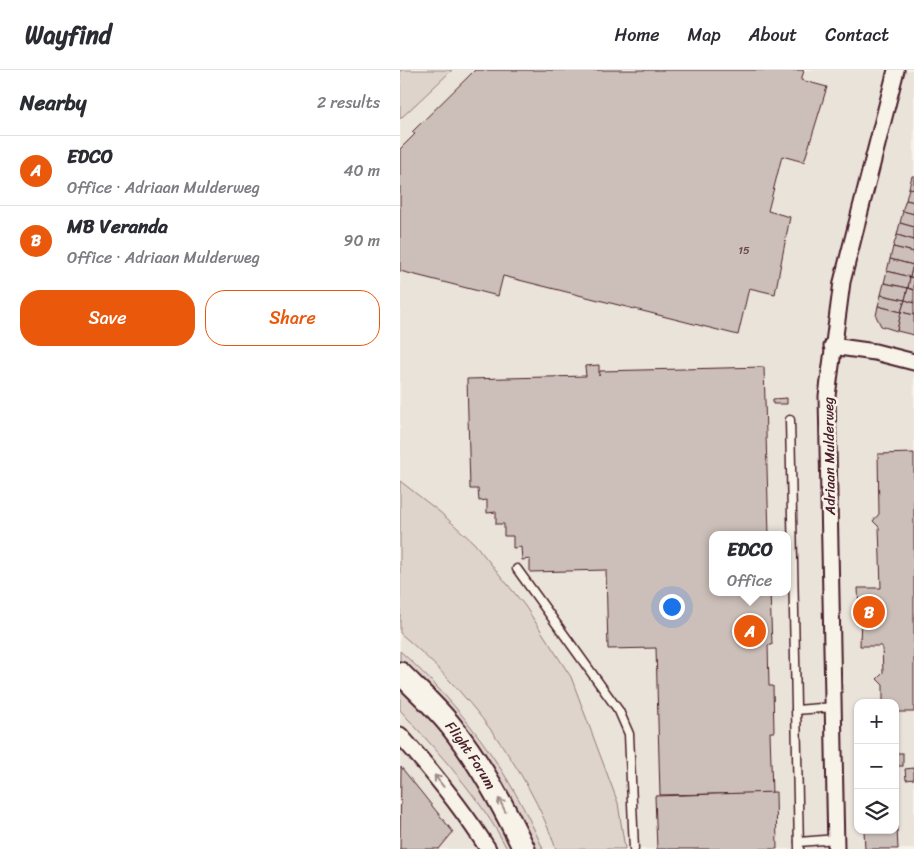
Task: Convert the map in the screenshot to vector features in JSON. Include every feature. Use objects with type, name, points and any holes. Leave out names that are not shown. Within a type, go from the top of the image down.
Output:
[{"type":"main road","name":"Flight Forum","points":[[400,673],[450,725],[470,751],[498,797],[524,849]]},
{"type":"street","name":"Adriaan Mulderweg","points":[[836,844],[827,396],[832,346],[842,282],[896,70]]},
{"type":"street","points":[[832,346],[875,352],[914,362]]},
{"type":"street","points":[[400,735],[437,778],[488,849]]},
{"type":"lane","points":[[790,420],[799,845],[836,844]]},
{"type":"lane","points":[[517,570],[619,711],[626,725],[629,734],[634,849]]},
{"type":"lane","points":[[796,710],[834,707]]},
{"type":"shaded area","points":[[400,70],[452,70],[400,119]]},
{"type":"shaded area","points":[[424,70],[914,70],[914,849],[400,849],[400,94]]},
{"type":"shaded area","points":[[400,481],[441,513],[474,543],[525,606],[571,677],[618,803],[625,849],[556,849],[529,789],[492,731],[448,679],[400,633]]},
{"type":"shaded area","points":[[400,651],[444,694],[482,742],[500,767],[515,793],[543,849],[533,849],[426,686],[400,662]]},
{"type":"shaded area","points":[[400,683],[437,721],[472,769],[515,849],[507,849],[497,830],[472,794],[444,759],[400,710]]},
{"type":"building","points":[[475,70],[801,70],[804,71],[801,80],[827,87],[804,162],[782,156],[768,211],[790,217],[775,294],[749,288],[738,335],[503,276],[498,296],[400,271],[400,149],[415,134],[412,132]]},
{"type":"building","points":[[912,176],[914,176],[914,189],[909,188]]},
{"type":"building","points":[[909,188],[914,189],[914,202],[906,200]]},
{"type":"building","points":[[906,200],[914,202],[914,214],[902,211]]},
{"type":"building","points":[[903,211],[914,214],[914,227],[900,223]]},
{"type":"building","points":[[900,223],[914,227],[914,240],[897,235]]},
{"type":"building","points":[[897,235],[914,240],[914,252],[893,247]]},
{"type":"building","points":[[893,247],[914,252],[913,265],[890,259]]},
{"type":"building","points":[[890,259],[913,265],[910,277],[887,271]]},
{"type":"building","points":[[914,265],[914,278],[910,277]]},
{"type":"building","points":[[887,271],[910,277],[908,288],[884,283]]},
{"type":"building","points":[[910,277],[914,278],[914,290],[908,288]]},
{"type":"building","points":[[884,283],[908,288],[905,300],[881,295]]},
{"type":"building","points":[[908,288],[914,290],[914,303],[905,300]]},
{"type":"building","points":[[881,295],[905,300],[901,312],[878,306]]},
{"type":"building","points":[[905,300],[914,303],[914,315],[901,312]]},
{"type":"building","points":[[878,306],[901,312],[897,331],[881,326],[876,316]]},
{"type":"building","points":[[901,312],[914,315],[914,335],[897,331]]},
{"type":"building","points":[[599,365],[599,376],[600,371],[764,367],[769,531],[709,531],[709,596],[770,596],[772,645],[768,645],[769,686],[773,686],[774,732],[770,732],[772,793],[660,795],[656,648],[608,649],[606,570],[530,572],[530,559],[522,560],[521,547],[513,548],[513,536],[504,536],[504,524],[496,524],[496,512],[487,513],[487,500],[479,501],[478,489],[470,489],[467,379],[586,376],[585,366]]},
{"type":"building","points":[[787,398],[787,404],[773,404],[773,399]]},
{"type":"building","points":[[914,453],[914,712],[899,712],[899,699],[883,699],[883,685],[877,679],[883,673],[882,646],[860,646],[861,614],[859,611],[858,588],[881,588],[879,527],[873,521],[879,514],[878,454]]},
{"type":"building","points":[[899,753],[903,753],[903,766],[899,766]]},
{"type":"building","points":[[401,767],[453,832],[439,849],[400,849]]},
{"type":"building","points":[[914,768],[914,779],[906,780],[905,769]]},
{"type":"building","points":[[776,792],[777,849],[657,849],[655,796]]},
{"type":"building","points":[[864,834],[897,834],[898,849],[865,849]]},
{"type":"place","name":"MB Veranda","points":[[869,612]]},
{"type":"place","name":"EDCO","points":[[750,631]]}]
